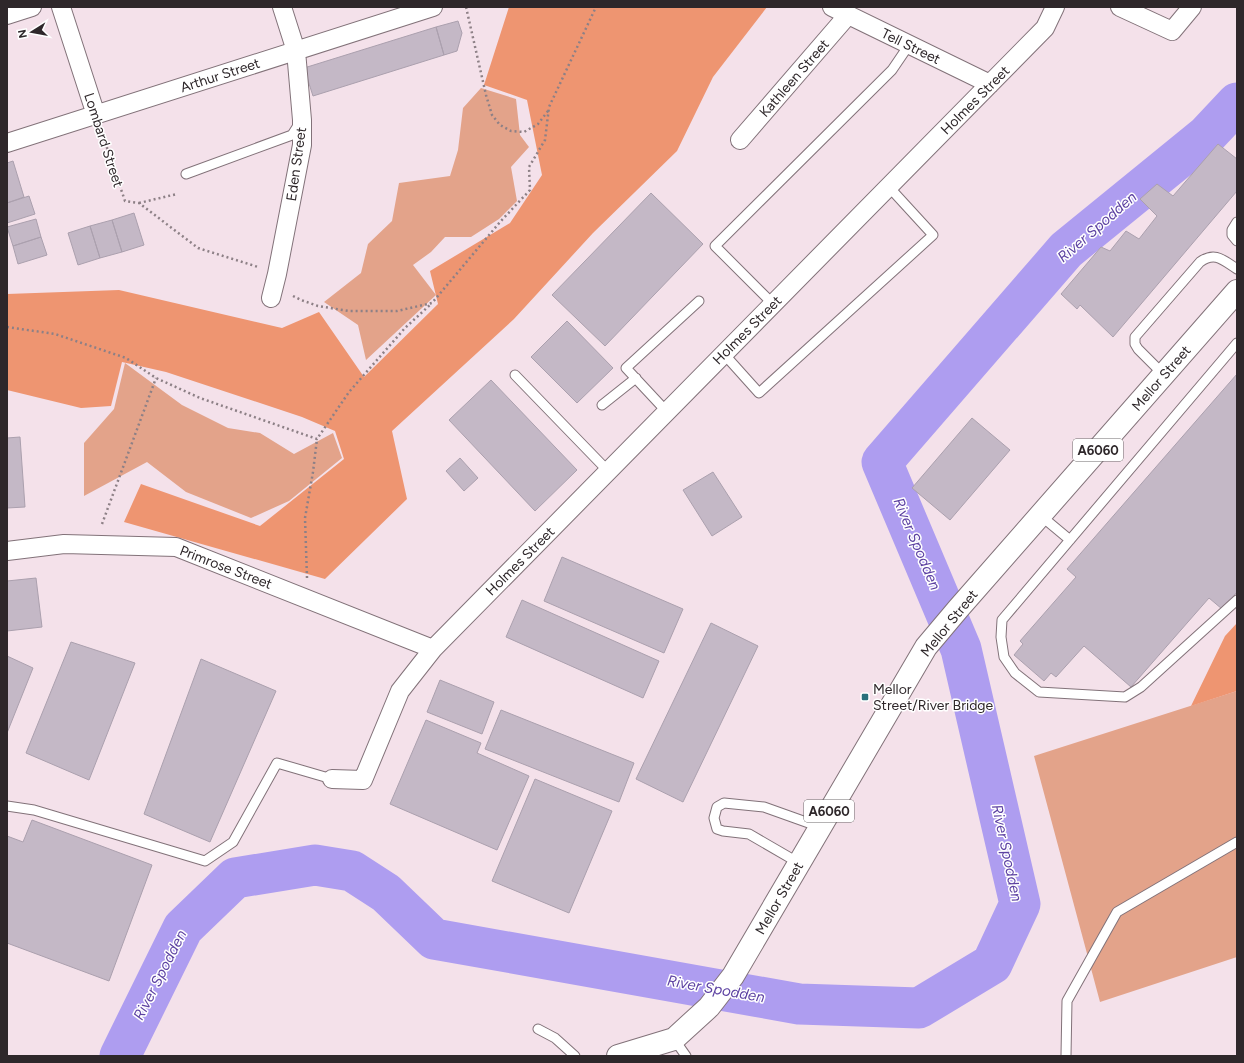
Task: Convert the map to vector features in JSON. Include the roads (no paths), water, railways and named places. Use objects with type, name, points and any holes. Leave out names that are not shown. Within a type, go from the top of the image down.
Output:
[{"type":"main road","name":"Mellor Street","points":[[618,1056],[680,1047],[733,976],[926,647],[1040,515],[1164,375],[1235,298]]},
{"type":"street","points":[[7,15],[32,7]]},
{"type":"street","name":"Lombard Street","points":[[61,7],[96,115]]},
{"type":"street","name":"Eden Street","points":[[271,298],[277,277],[302,145],[302,120],[296,51],[282,7]]},
{"type":"street","name":"Arthur Street","points":[[7,143],[433,7]]},
{"type":"street","name":"Tell Street","points":[[832,7],[990,84]]},
{"type":"street","name":"Holmes Street","points":[[332,779],[363,780],[400,691],[433,649],[1045,28],[1055,7]]},
{"type":"street","points":[[1120,7],[1172,31],[1192,7]]},
{"type":"street","name":"Kathleen Street","points":[[740,140],[848,15]]},
{"type":"street","name":"Primrose Street","points":[[7,551],[64,544],[176,547],[433,649]]},
{"type":"lane","points":[[773,304],[714,246],[892,70],[909,45]]},
{"type":"lane","points":[[186,174],[292,135],[302,120]]},
{"type":"lane","points":[[724,354],[759,393],[933,235],[889,187]]},
{"type":"lane","points":[[1237,222],[1232,230],[1232,235],[1237,241]]},
{"type":"lane","points":[[1164,375],[1138,349],[1135,344],[1135,337],[1203,259],[1207,257],[1216,257],[1237,269]]},
{"type":"lane","points":[[667,412],[626,368],[699,301]]},
{"type":"lane","points":[[1237,343],[1002,620],[1001,637],[1004,656],[1015,673],[1039,692],[1125,697],[1141,687],[1237,600]]},
{"type":"lane","points":[[514,375],[608,472]]},
{"type":"lane","points":[[602,405],[636,378]]},
{"type":"lane","points":[[1040,515],[1070,540]]},
{"type":"lane","points":[[7,806],[34,810],[206,860],[233,842],[277,763],[332,779]]},
{"type":"lane","points":[[800,863],[749,834],[722,831],[717,829],[714,818],[717,807],[724,803],[764,807],[820,827]]},
{"type":"lane","points":[[1066,1056],[1067,1001],[1117,912],[1237,842]]},
{"type":"lane","points":[[538,1029],[555,1038],[575,1056]]},
{"type":"waterway","name":"River Spodden","points":[[120,1056],[183,928],[235,878],[315,865],[352,871],[386,893],[434,939],[799,1004],[919,1008],[992,964],[1020,904],[961,649],[882,462],[1066,250],[1206,136],[1237,103]]},
{"type":"place","name":"Mellor Street/River Bridge","points":[[865,697]]}]
